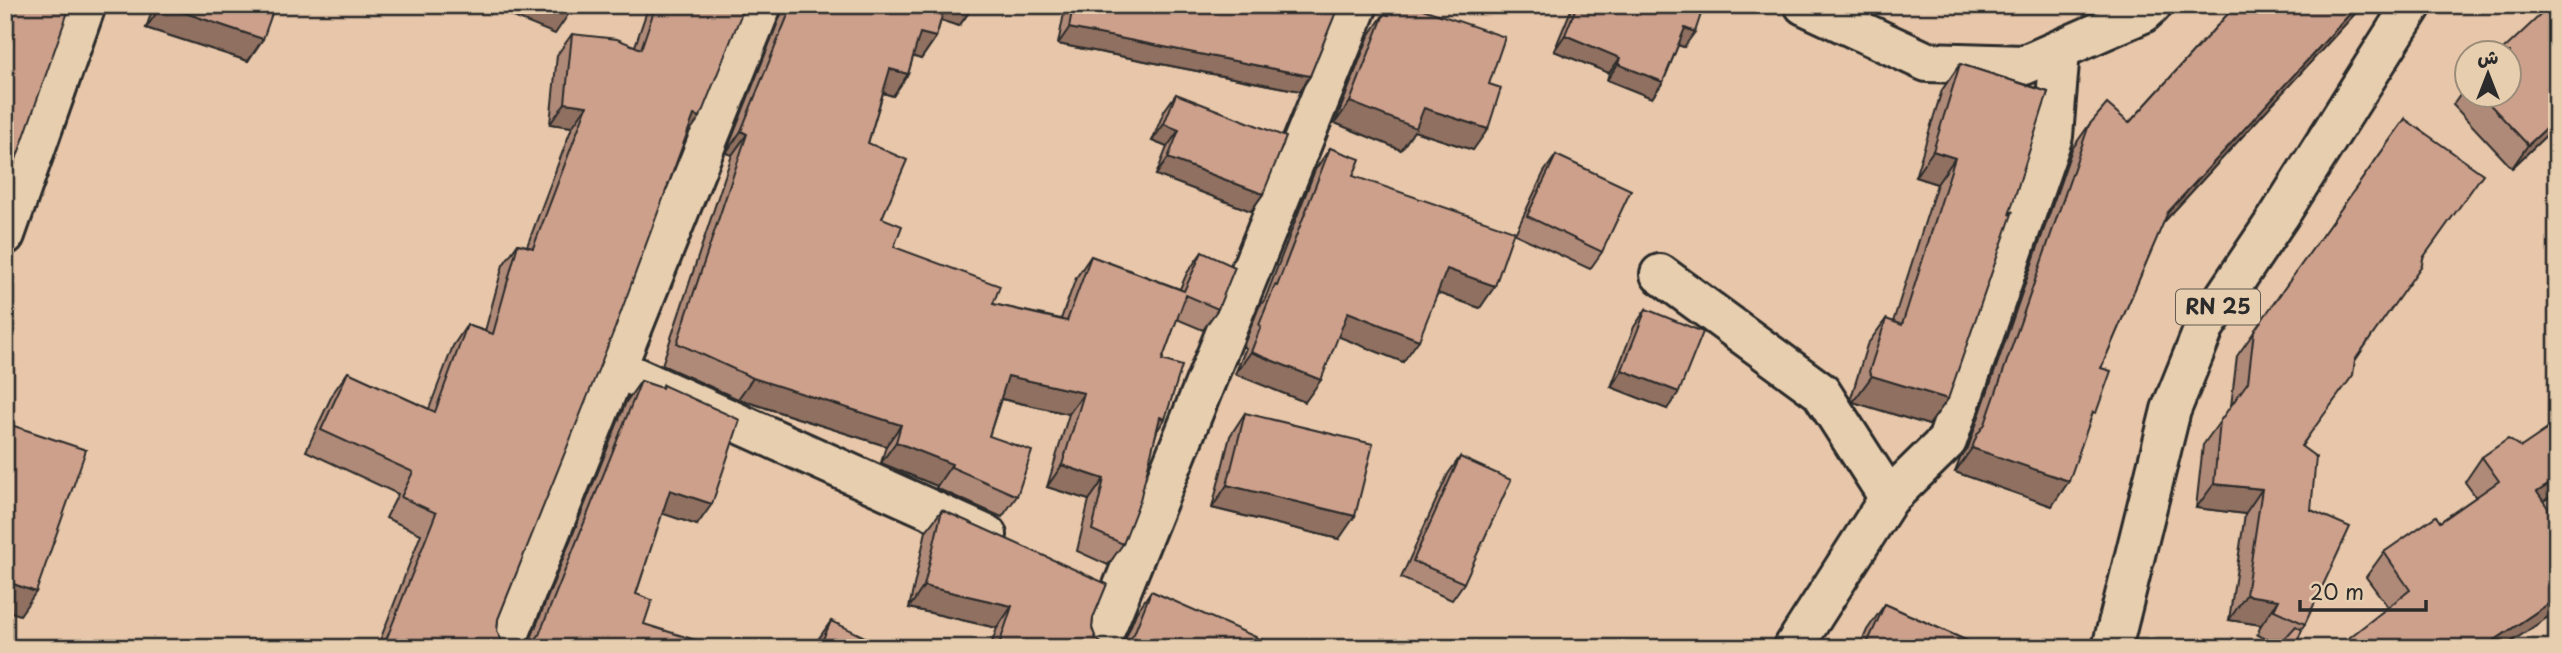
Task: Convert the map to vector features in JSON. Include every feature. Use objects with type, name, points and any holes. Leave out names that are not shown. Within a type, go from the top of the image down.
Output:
[{"type":"street","points":[[5,235],[86,5]]},
{"type":"street","points":[[504,648],[762,5]]},
{"type":"street","points":[[1098,648],[1106,588],[1358,5]]},
{"type":"street","points":[[1804,5],[1927,62],[2024,65],[2143,13],[2152,5]]},
{"type":"street","name":"RN 25","points":[[2112,648],[2171,410],[2205,326],[2279,216],[2412,5]]},
{"type":"street","points":[[1793,648],[1889,498],[1947,441],[2053,136],[2060,50]]},
{"type":"street","points":[[1660,274],[1821,391],[1889,498]]},
{"type":"street","points":[[616,369],[1018,549]]},
{"type":"building","points":[[5,5],[70,6],[5,191]]},
{"type":"building","points":[[162,5],[275,5],[263,39]]},
{"type":"building","points":[[556,5],[573,5],[570,12]]},
{"type":"building","points":[[656,5],[745,5],[700,117],[694,115],[615,328],[498,619],[497,631],[501,640],[516,648],[383,648],[436,513],[401,497],[413,472],[321,430],[348,372],[435,412],[467,325],[493,334],[518,244],[533,248],[587,106],[565,103],[572,34],[617,39],[641,49]]},
{"type":"building","points":[[792,5],[945,5],[936,37],[920,33],[908,74],[890,69],[868,143],[907,160],[882,218],[902,226],[894,247],[1000,286],[993,304],[1067,321],[1091,256],[1184,291],[1202,252],[1235,267],[1218,309],[1186,295],[1162,360],[1182,366],[1165,419],[1160,417],[1140,500],[1123,544],[1092,530],[1104,479],[1062,465],[1084,393],[1008,376],[989,436],[1032,451],[1017,496],[951,467],[952,464],[896,442],[901,425],[753,378],[677,343],[747,134],[741,131]]},
{"type":"building","points":[[1073,5],[1114,5],[1151,13],[1153,5],[1306,5],[1336,12],[1310,76],[1069,28]]},
{"type":"building","points":[[1392,5],[1411,5],[1505,37],[1489,84],[1501,88],[1488,129],[1424,108],[1416,128],[1350,102],[1384,14],[1389,15]]},
{"type":"building","points":[[1577,5],[1704,5],[1695,32],[1685,28],[1663,82],[1618,64],[1620,58],[1565,35]]},
{"type":"building","points":[[2236,5],[2358,5],[2168,212],[2101,368],[2111,371],[2096,413],[2093,412],[2069,481],[1972,448],[1985,424],[2089,125],[2107,104],[2129,123]]},
{"type":"building","points":[[2551,5],[2557,5],[2557,118],[2528,145],[2493,108],[2524,108],[2524,38],[2516,38]]},
{"type":"building","points":[[1960,64],[2048,92],[2009,215],[2013,211],[1948,399],[1872,376],[1869,372],[1886,319],[1902,325],[1955,158],[1933,151]]},
{"type":"building","points":[[1176,94],[1286,137],[1263,194],[1168,158],[1179,130],[1164,124]]},
{"type":"building","points":[[2405,119],[2483,174],[2355,360],[2353,375],[2301,446],[2316,457],[2311,510],[2350,527],[2305,624],[2274,610],[2279,600],[2246,595],[2262,489],[2214,484],[2220,421],[2248,382],[2254,331]]},
{"type":"building","points":[[1330,148],[1360,159],[1353,176],[1514,231],[1495,286],[1447,269],[1419,340],[1348,312],[1321,380],[1251,352],[1261,326],[1259,325],[1275,285],[1277,286]]},
{"type":"building","points":[[1556,155],[1631,190],[1602,252],[1527,216]]},
{"type":"building","points":[[1646,309],[1703,332],[1679,392],[1622,370]]},
{"type":"building","points":[[641,381],[662,388],[663,385],[740,420],[712,504],[670,490],[636,594],[652,600],[644,624],[721,648],[523,648],[532,644],[539,635]]},
{"type":"building","points":[[1245,413],[1373,444],[1355,516],[1227,485]]},
{"type":"building","points":[[5,423],[86,450],[36,592],[5,581]]},
{"type":"building","points":[[2552,426],[2557,432],[2557,479],[2537,492],[2557,521],[2557,598],[2483,648],[2336,648],[2410,590],[2384,552],[2436,516],[2440,522],[2499,481],[2482,457],[2508,439],[2521,447]]},
{"type":"building","points":[[1460,457],[1511,480],[1464,583],[1413,561]]},
{"type":"building","points":[[942,510],[1107,584],[1093,618],[1092,628],[1096,639],[1105,646],[1116,648],[998,648],[1012,606],[924,586]]},
{"type":"building","points":[[1151,591],[1274,645],[1273,648],[1116,648],[1127,643],[1134,634]]},
{"type":"building","points":[[1885,604],[1983,648],[1865,648]]},
{"type":"building","points":[[831,621],[887,648],[819,648]]},
{"type":"building","points":[[2296,626],[2302,630],[2294,648],[2276,648]]},
{"type":"building","points":[[746,641],[764,648],[743,648]]}]
